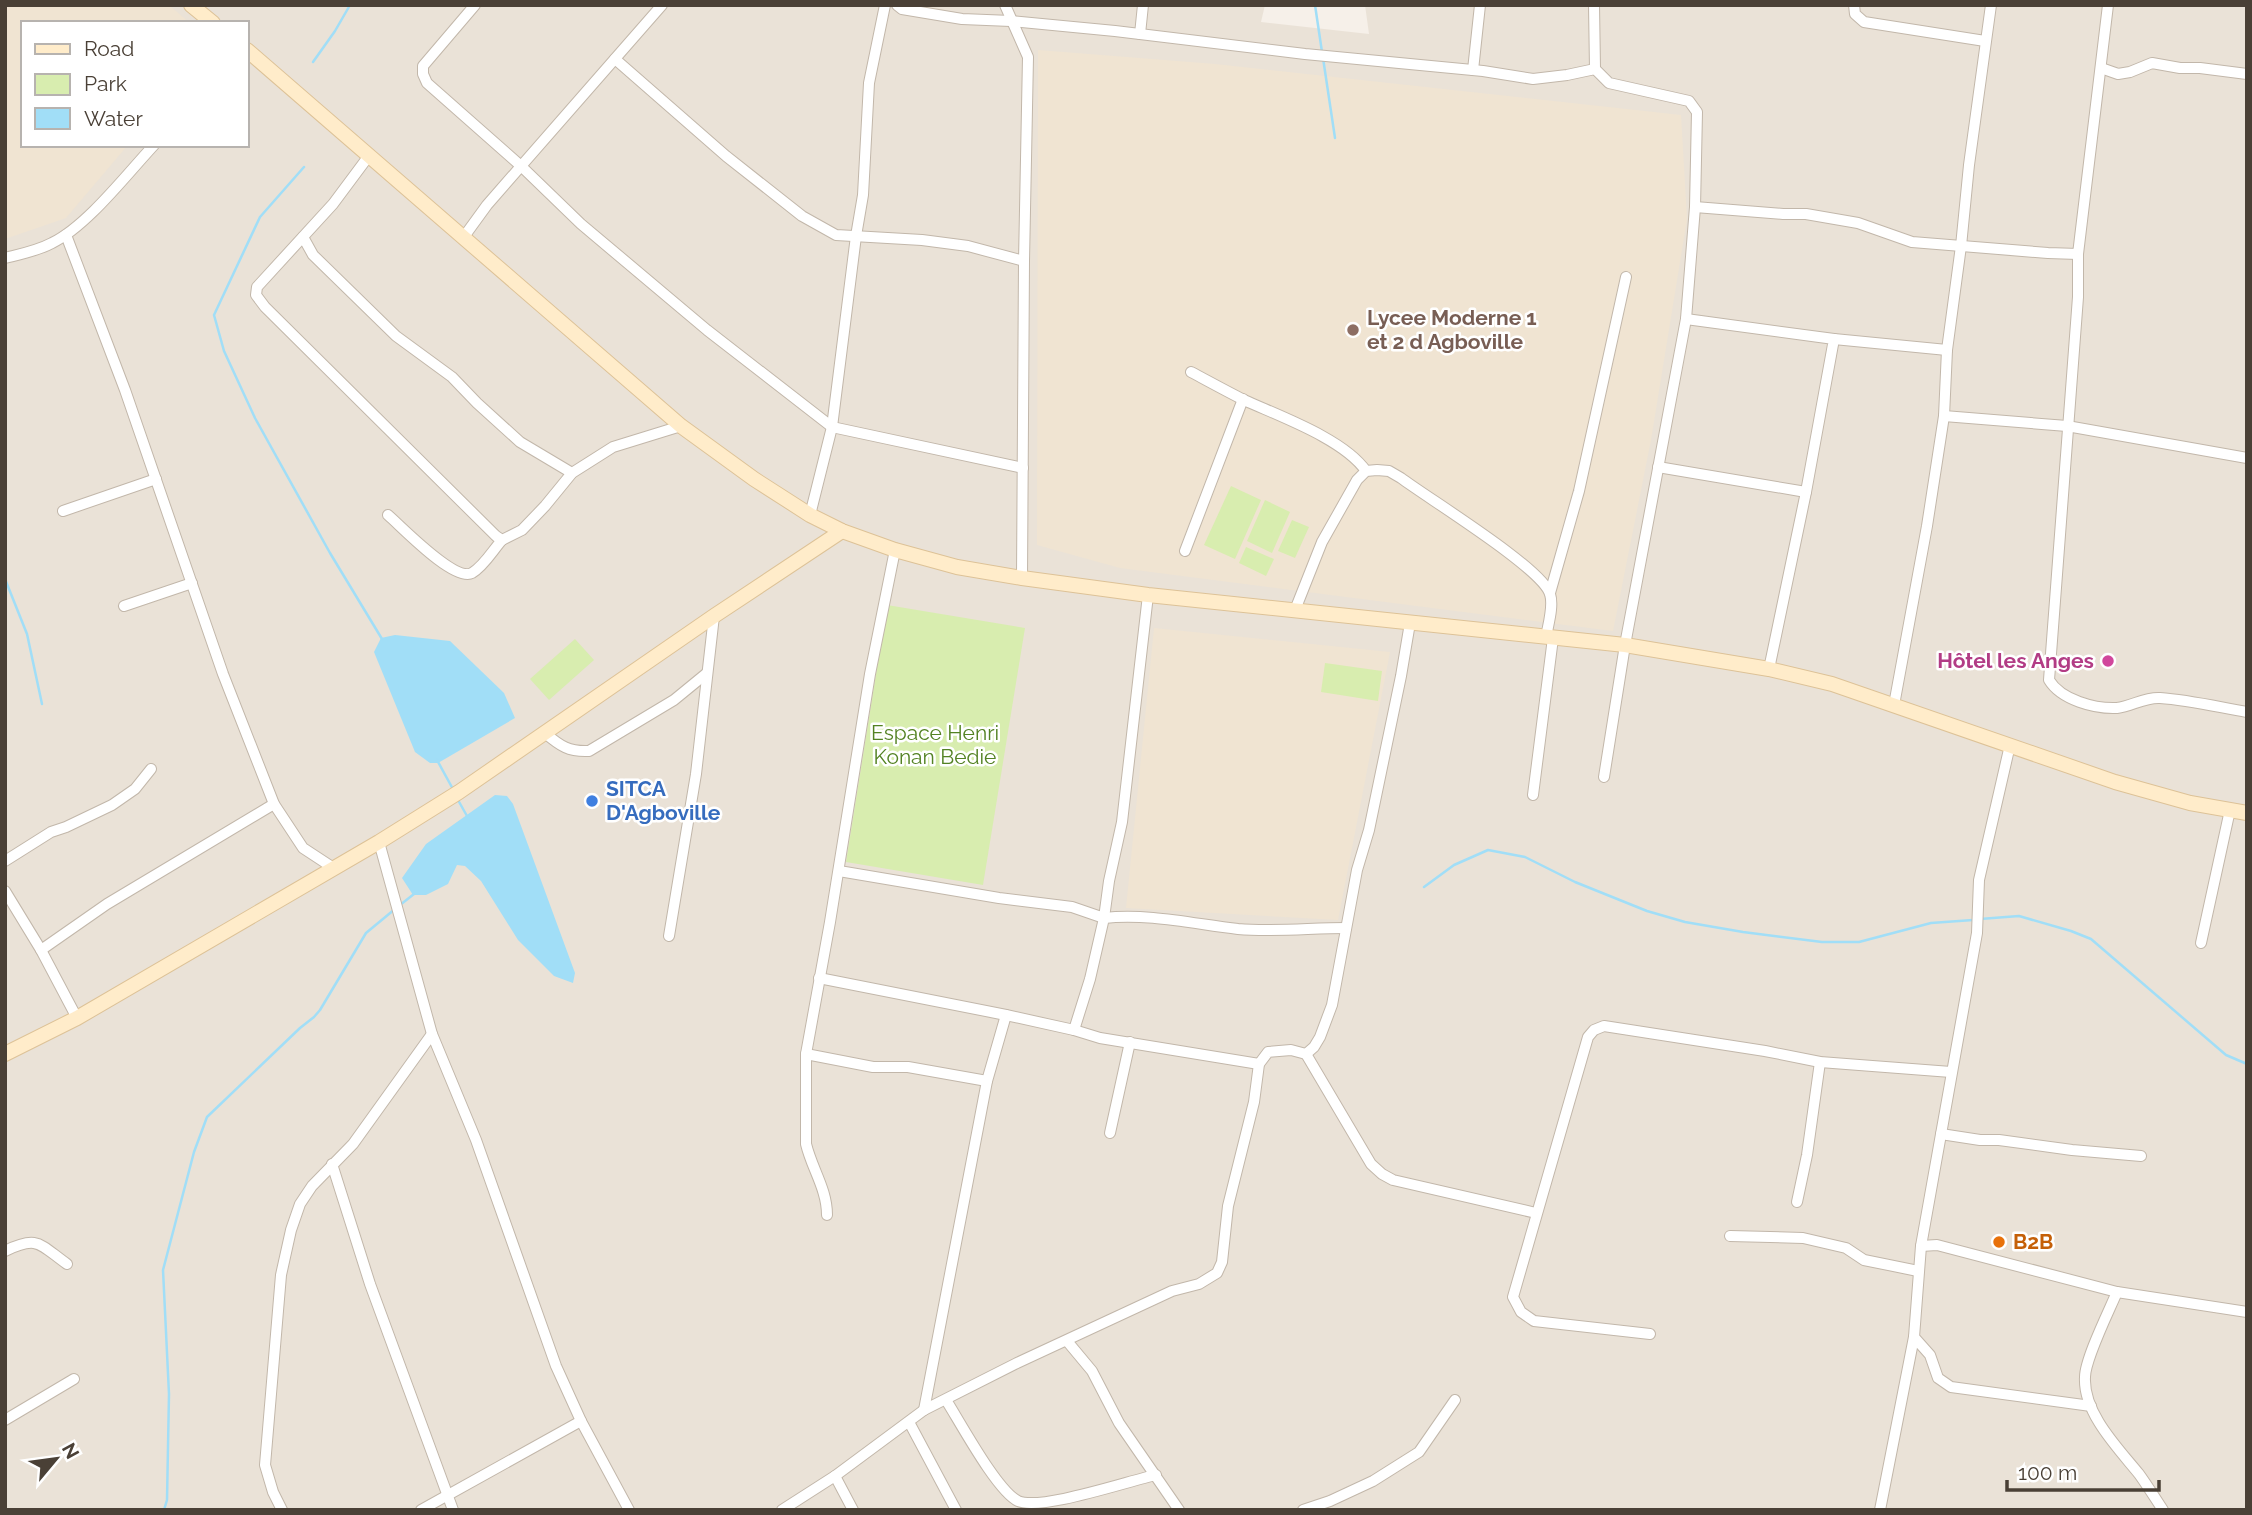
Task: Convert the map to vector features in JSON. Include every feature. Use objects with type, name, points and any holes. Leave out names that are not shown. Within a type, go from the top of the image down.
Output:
[{"type":"main road","points":[[191,5],[211,21]]},
{"type":"main road","points":[[248,51],[681,426],[754,479],[810,515],[842,531],[957,568],[1022,578],[1148,595],[1625,645],[1769,669],[1832,684],[2115,782],[2190,803],[2247,813]]},
{"type":"main road","points":[[5,1054],[77,1018],[379,842],[459,792],[842,531]]},
{"type":"street","points":[[475,5],[423,65],[427,83],[582,224],[697,321],[832,427],[1023,468]]},
{"type":"street","points":[[463,238],[487,205],[662,5]]},
{"type":"street","points":[[810,515],[832,427],[863,195],[869,82],[885,5]]},
{"type":"street","points":[[897,5],[902,9],[962,19],[1011,21],[1140,34],[1305,54],[1473,70],[1533,79],[1595,69]]},
{"type":"street","points":[[1005,5],[1028,57],[1022,578]]},
{"type":"street","points":[[1140,34],[1143,5]]},
{"type":"street","points":[[1473,70],[1479,5]]},
{"type":"street","points":[[1594,5],[1595,69],[1609,83],[1679,97],[1689,101],[1697,112],[1695,207],[1685,319],[1625,645],[1604,777]]},
{"type":"street","points":[[1854,5],[1855,14],[1864,22],[1985,41]]},
{"type":"street","points":[[1894,705],[1944,416],[1947,350],[1991,5]]},
{"type":"street","points":[[2108,5],[2078,254],[2078,297],[2049,680],[2057,691],[2075,700],[2097,706],[2117,708],[2156,698],[2247,712]]},
{"type":"street","points":[[615,59],[726,156],[802,216],[836,235],[922,240],[968,246],[1024,261]]},
{"type":"street","points":[[2101,68],[2118,74],[2151,63],[2247,74]]},
{"type":"street","points":[[5,258],[51,244],[66,235],[80,224],[152,147]]},
{"type":"street","points":[[368,157],[333,204],[257,287],[256,295],[265,307],[502,540]]},
{"type":"street","points":[[1695,207],[1805,214],[1858,223],[1912,242],[2078,254]]},
{"type":"street","points":[[66,235],[125,390],[236,710],[274,804],[303,848],[335,869]]},
{"type":"street","points":[[303,237],[313,255],[396,336],[452,377],[520,442],[572,473]]},
{"type":"street","points":[[1533,795],[1549,637],[1550,593],[1579,491],[1626,277]]},
{"type":"street","points":[[1685,319],[1835,339],[1947,350]]},
{"type":"street","points":[[1769,669],[1835,339]]},
{"type":"street","points":[[1191,372],[1242,399],[1306,427],[1358,459],[1366,471]]},
{"type":"street","points":[[1185,551],[1242,399]]},
{"type":"street","points":[[1944,416],[2067,426],[2247,458]]},
{"type":"street","points":[[388,514],[442,563],[458,572],[472,573],[502,540],[522,530],[572,473],[613,447],[681,426]]},
{"type":"street","points":[[1658,467],[1806,492]]},
{"type":"street","points":[[1295,610],[1322,541],[1357,480],[1366,471],[1377,470],[1388,471],[1401,478],[1511,555],[1537,576],[1550,593]]},
{"type":"street","points":[[64,511],[156,479]]},
{"type":"street","points":[[827,1215],[824,1187],[806,1144],[806,1054],[839,871],[870,674],[895,550]]},
{"type":"street","points":[[124,606],[192,583]]},
{"type":"street","points":[[1074,1030],[1090,979],[1122,822],[1148,595]]},
{"type":"street","points":[[669,936],[696,774],[714,616]]},
{"type":"street","points":[[1306,1054],[1314,1047],[1325,1027],[1332,1005],[1357,870],[1369,830],[1410,623]]},
{"type":"street","points":[[545,733],[560,746],[574,752],[589,751],[674,699],[707,673]]},
{"type":"street","points":[[1880,1510],[1914,1337],[1921,1246],[1978,933],[1979,880],[2010,745]]},
{"type":"street","points":[[5,861],[51,832],[111,805],[135,789],[150,769]]},
{"type":"street","points":[[41,950],[107,904],[274,804]]},
{"type":"street","points":[[2201,943],[2230,810]]},
{"type":"street","points":[[379,842],[432,1034],[476,1140],[556,1366],[581,1421],[629,1510]]},
{"type":"street","points":[[839,871],[999,898],[1072,907],[1104,918],[1155,918],[1241,929],[1346,928]]},
{"type":"street","points":[[5,891],[41,950],[77,1018]]},
{"type":"street","points":[[820,978],[1006,1015],[1100,1038],[1259,1063]]},
{"type":"street","points":[[924,1410],[987,1081],[1006,1015]]},
{"type":"street","points":[[1650,1334],[1534,1321],[1521,1312],[1513,1297],[1588,1037],[1594,1030],[1604,1026],[1820,1062],[1951,1072]]},
{"type":"street","points":[[282,1510],[265,1465],[281,1275],[291,1230],[300,1204],[312,1186],[352,1144],[432,1034]]},
{"type":"street","points":[[1110,1133],[1130,1042]]},
{"type":"street","points":[[782,1510],[835,1476],[924,1410],[1017,1363],[1172,1291],[1199,1284],[1217,1273],[1222,1262],[1228,1206],[1254,1102],[1259,1063],[1268,1052],[1291,1050],[1306,1054],[1371,1164],[1381,1174],[1393,1180],[1536,1213]]},
{"type":"street","points":[[806,1054],[873,1067],[908,1067],[987,1081]]},
{"type":"street","points":[[1797,1202],[1807,1155],[1820,1062]]},
{"type":"street","points":[[1941,1135],[2141,1156]]},
{"type":"street","points":[[332,1164],[370,1284],[453,1510]]},
{"type":"street","points":[[1730,1236],[1803,1238],[1846,1248],[1864,1260],[1918,1271]]},
{"type":"street","points":[[5,1251],[30,1241],[67,1264]]},
{"type":"street","points":[[1921,1246],[1937,1245],[1959,1250],[2117,1292],[2247,1311]]},
{"type":"street","points":[[2117,1292],[2084,1376],[2091,1406],[2114,1446],[2139,1474],[2162,1510]]},
{"type":"street","points":[[1914,1337],[1930,1355],[1938,1378],[1951,1387],[2091,1406]]},
{"type":"street","points":[[1067,1341],[1093,1371],[1119,1423],[1180,1510]]},
{"type":"street","points":[[5,1420],[74,1379]]},
{"type":"street","points":[[946,1400],[999,1483],[1018,1500],[1036,1503],[1156,1475]]},
{"type":"street","points":[[1303,1510],[1333,1505],[1419,1452],[1455,1400]]},
{"type":"street","points":[[421,1510],[581,1421]]},
{"type":"street","points":[[909,1422],[956,1510]]},
{"type":"street","points":[[835,1476],[853,1510]]},
{"type":"shaded area","points":[[5,5],[1265,5],[1261,22],[1369,34],[1365,5],[2247,5],[2247,1510],[5,1510]]},
{"type":"shaded area","points":[[5,5],[169,5],[188,21],[21,21],[21,147],[126,147],[66,218],[5,239]]},
{"type":"shaded area","name":"Lycee Moderne 1 et 2 d Agboville","points":[[1038,50],[1215,64],[1681,115],[1687,219],[1651,440],[1613,631],[1120,568],[1037,545]]},
{"type":"shaded area","points":[[1154,628],[1390,652],[1338,920],[1126,908]]},
{"type":"green space","points":[[1231,486],[1261,500],[1235,559],[1204,545]]},
{"type":"green space","points":[[1265,500],[1290,512],[1272,553],[1247,541]]},
{"type":"green space","points":[[1292,520],[1309,527],[1295,558],[1278,551]]},
{"type":"green space","points":[[1246,547],[1274,559],[1266,576],[1239,563]]},
{"type":"green space","name":"Espace Henri Konan Bedie","points":[[887,605],[1025,628],[983,885],[846,862]]},
{"type":"green space","points":[[575,639],[594,660],[549,700],[530,679]]},
{"type":"green space","points":[[1325,663],[1382,671],[1378,701],[1321,692]]},
{"type":"water","points":[[395,635],[450,641],[504,693],[515,718],[438,763],[430,763],[415,752],[374,652],[381,638]]},
{"type":"water","points":[[495,795],[507,796],[513,804],[575,973],[573,983],[554,976],[518,940],[481,881],[465,866],[457,865],[448,884],[426,895],[413,895],[402,878],[426,844]]},
{"type":"waterway","points":[[313,62],[350,5]]},
{"type":"waterway","points":[[1315,5],[1322,52]]},
{"type":"waterway","points":[[1323,58],[1335,138]]},
{"type":"waterway","points":[[304,167],[260,217],[214,315],[224,351],[255,418],[330,553],[382,639]]},
{"type":"waterway","points":[[5,579],[27,634],[42,704]]},
{"type":"waterway","points":[[437,760],[454,791]]},
{"type":"waterway","points":[[458,800],[467,816]]},
{"type":"waterway","points":[[1424,887],[1454,865],[1488,850],[1525,857],[1575,882],[1647,911],[1685,922],[1743,932],[1822,942],[1859,942],[1931,923],[1973,920]]},
{"type":"waterway","points":[[400,905],[414,894]]},
{"type":"waterway","points":[[164,1510],[167,1500],[169,1394],[163,1270],[194,1152],[207,1117],[314,1017],[366,933],[395,909]]},
{"type":"waterway","points":[[1980,919],[2019,916],[2091,939],[2226,1055],[2247,1064]]},
{"type":"place","name":"Lycee Moderne 1 et 2 d Agboville","points":[[1353,330]]},
{"type":"place","name":"Hôtel les Anges","points":[[2108,661]]},
{"type":"place","name":"SITCA D'Agboville","points":[[592,801]]},
{"type":"place","name":"B2B","points":[[1999,1242]]}]
